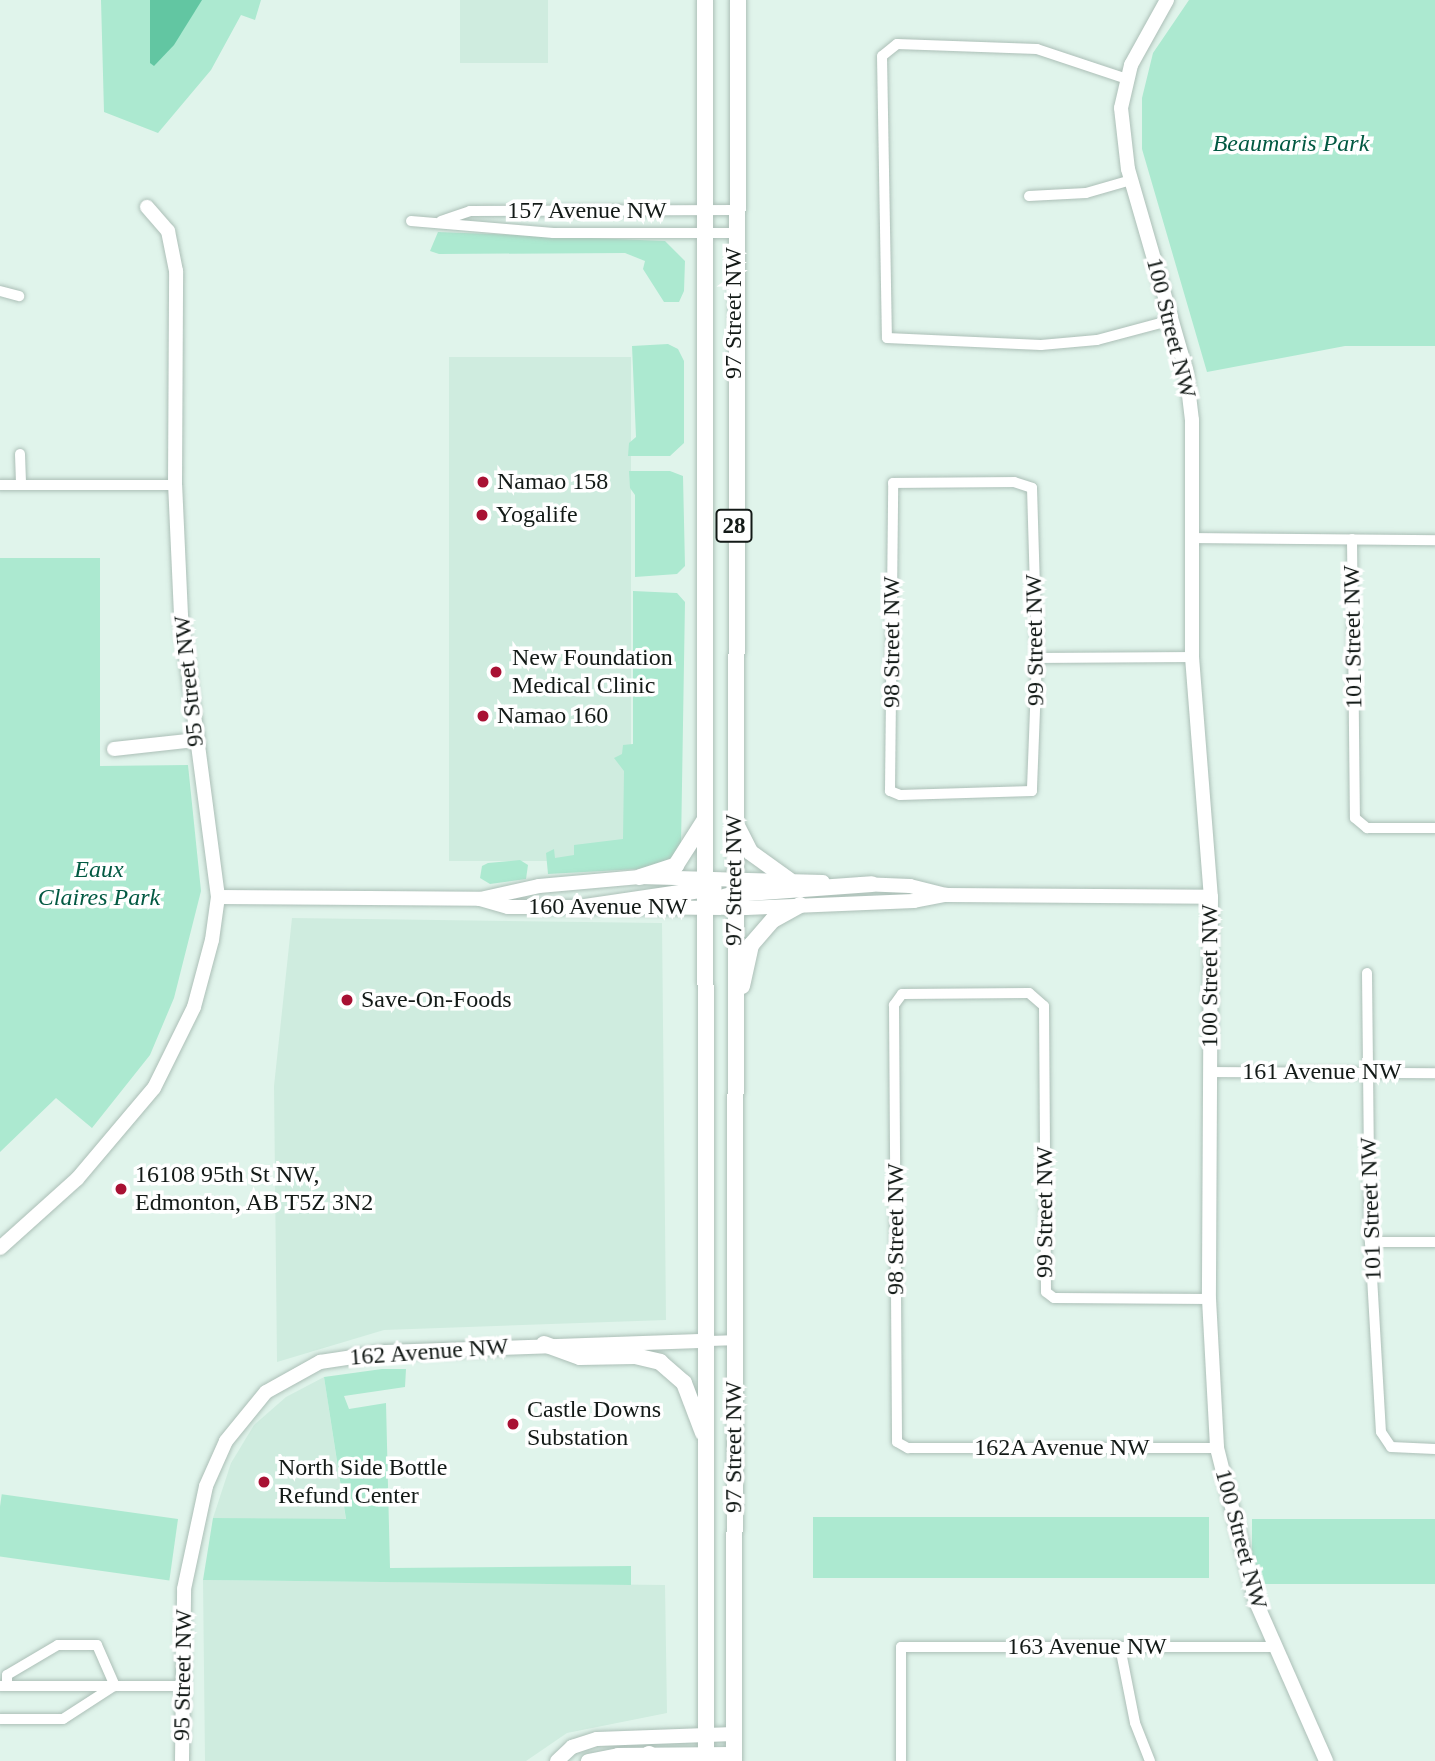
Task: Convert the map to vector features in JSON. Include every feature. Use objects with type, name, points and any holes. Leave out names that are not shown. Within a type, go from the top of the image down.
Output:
[{"type":"main road","name":"97 Street NW","points":[[705,0],[706,1757]]},
{"type":"main road","name":"97 Street NW","points":[[734,1757],[734,210],[738,0]]},
{"type":"main road","points":[[734,818],[750,852],[789,880]]},
{"type":"main road","points":[[640,877],[676,865],[690,850],[705,819]]},
{"type":"main road","points":[[585,907],[705,893],[710,901],[734,894],[872,884]]},
{"type":"main road","points":[[734,1030],[751,945],[772,920],[800,905]]},
{"type":"main road","points":[[544,1344],[580,1357],[635,1356],[660,1362],[684,1383],[706,1442]]},
{"type":"street","name":"100 Street NW","points":[[1167,0],[1127,79],[1121,108],[1131,180],[1186,370],[1192,419],[1192,657],[1211,897],[1209,1299],[1217,1448],[1248,1579],[1274,1647],[1326,1761]]},
{"type":"street","points":[[1127,79],[1037,49],[897,44],[882,56],[887,338],[1041,345],[1097,340],[1172,320]]},
{"type":"street","points":[[1029,196],[1086,193],[1131,180]]},
{"type":"street","name":"95 Street NW","points":[[0,1248],[77,1179],[115,1138],[154,1088],[180,1040],[204,977],[218,897],[195,740],[181,615],[175,485],[176,271],[168,232],[147,207]]},
{"type":"street","name":"157 Avenue NW","points":[[441,221],[470,211],[734,210]]},
{"type":"street","name":"157 Avenue NW","points":[[411,221],[441,221],[470,229],[539,233],[734,233]]},
{"type":"street","points":[[0,291],[19,296]]},
{"type":"street","points":[[20,454],[21,485]]},
{"type":"street","name":"99 Street NW","points":[[893,483],[1014,482],[1032,488],[1037,658],[1032,791]]},
{"type":"street","name":"98 Street NW","points":[[893,483],[890,791],[900,795],[1032,791]]},
{"type":"street","points":[[0,485],[175,485]]},
{"type":"street","points":[[1193,538],[1435,540]]},
{"type":"street","name":"101 Street NW","points":[[1352,539],[1355,818],[1367,828],[1435,828]]},
{"type":"street","points":[[1037,658],[1192,657]]},
{"type":"street","points":[[114,749],[195,740]]},
{"type":"street","name":"160 Avenue NW","points":[[218,897],[480,899],[540,886],[640,877],[705,893],[734,894],[800,905],[914,901],[946,895],[1211,897]]},
{"type":"street","name":"160 Avenue NW","points":[[734,894],[789,880],[909,886],[946,895]]},
{"type":"street","name":"160 Avenue NW","points":[[480,899],[508,907],[585,907]]},
{"type":"street","name":"101 Street NW","points":[[1367,973],[1370,1242],[1381,1432],[1386,1443],[1402,1449],[1435,1449]]},
{"type":"street","name":"99 Street NW","points":[[894,1005],[902,994],[1029,993],[1044,1006],[1046,1292],[1054,1298],[1209,1299]]},
{"type":"street","name":"98 Street NW","points":[[894,1005],[897,1442],[908,1448]]},
{"type":"street","name":"161 Avenue NW","points":[[1209,1072],[1435,1073]]},
{"type":"street","points":[[1370,1242],[1435,1242]]},
{"type":"street","name":"162 Avenue NW","points":[[184,1589],[206,1486],[226,1441],[266,1392],[320,1362],[386,1352],[544,1344],[734,1340]]},
{"type":"street","name":"162A Avenue NW","points":[[908,1448],[1217,1448]]},
{"type":"street","name":"95 Street NW","points":[[182,1761],[184,1589]]},
{"type":"street","points":[[115,1686],[97,1645],[58,1645],[7,1675],[3,1686],[115,1686],[183,1686]]},
{"type":"street","name":"163 Avenue NW","points":[[901,1761],[901,1647],[1274,1647]]},
{"type":"street","points":[[1120,1647],[1135,1723],[1150,1761]]},
{"type":"street","points":[[0,1719],[63,1719],[115,1686]]},
{"type":"street","points":[[557,1761],[572,1747],[597,1740],[707,1733],[734,1734]]},
{"type":"street","points":[[588,1761],[734,1757]]},
{"type":"shaded area","points":[[150,0],[202,0],[174,45],[154,66],[150,63]]},
{"type":"shaded area","points":[[460,0],[548,0],[548,63],[460,63]]},
{"type":"shaded area","name":"Namao 160","points":[[449,357],[631,357],[631,861],[449,861]]},
{"type":"shaded area","points":[[292,918],[662,923],[666,1320],[384,1330],[277,1362],[274,1086]]},
{"type":"shaded area","points":[[324,1377],[346,1520],[213,1518],[231,1463],[254,1425],[286,1397]]},
{"type":"shaded area","points":[[203,1580],[665,1585],[667,1713],[567,1733],[526,1761],[205,1761]]},
{"type":"green space","points":[[101,0],[261,0],[255,20],[241,15],[211,70],[158,133],[104,112]]},
{"type":"green space","name":"Beaumaris Park","points":[[1189,0],[1435,0],[1435,346],[1345,346],[1207,372],[1142,149],[1142,98],[1153,53]]},
{"type":"green space","points":[[438,232],[665,241],[685,261],[684,291],[679,302],[664,302],[643,269],[645,261],[625,253],[439,254],[430,251]]},
{"type":"green space","points":[[668,344],[678,349],[684,361],[684,443],[670,456],[628,456],[629,443],[636,437],[632,346]]},
{"type":"green space","points":[[629,471],[670,471],[683,476],[685,566],[677,574],[635,577],[635,495],[630,488]]},
{"type":"green space","name":"Eaux Claires Park","points":[[0,558],[100,558],[100,766],[188,765],[201,891],[174,998],[150,1055],[92,1128],[56,1098],[0,1152]]},
{"type":"green space","points":[[633,591],[677,593],[685,602],[681,846],[676,857],[656,868],[548,874],[546,853],[554,849],[555,858],[574,855],[574,845],[623,839],[624,771],[614,758],[622,754],[623,745],[633,744]]},
{"type":"green space","points":[[520,860],[528,865],[526,879],[490,884],[480,878],[482,866],[488,863]]},
{"type":"green space","points":[[382,1369],[406,1369],[405,1387],[344,1396],[349,1409],[386,1403],[390,1568],[631,1566],[631,1585],[203,1580],[213,1518],[346,1519],[324,1377]]},
{"type":"green space","points":[[2,1494],[178,1519],[169,1580],[0,1557]]},
{"type":"green space","points":[[813,1517],[1209,1517],[1209,1578],[813,1578]]},
{"type":"green space","points":[[1252,1519],[1435,1519],[1435,1584],[1252,1584]]},
{"type":"place","name":"Namao 158","points":[[483,482]]},
{"type":"place","name":"Yogalife","points":[[482,515]]},
{"type":"place","name":"New Foundation Medical Clinic","points":[[496,672]]},
{"type":"place","name":"Namao 160","points":[[483,716]]},
{"type":"place","name":"Save-On-Foods","points":[[347,1000]]},
{"type":"place","name":"16108 95th St NW, Edmonton, AB T5Z 3N2","points":[[121,1189]]},
{"type":"place","name":"Castle Downs Substation","points":[[513,1424]]},
{"type":"place","name":"North Side Bottle Refund Center","points":[[264,1482]]}]
